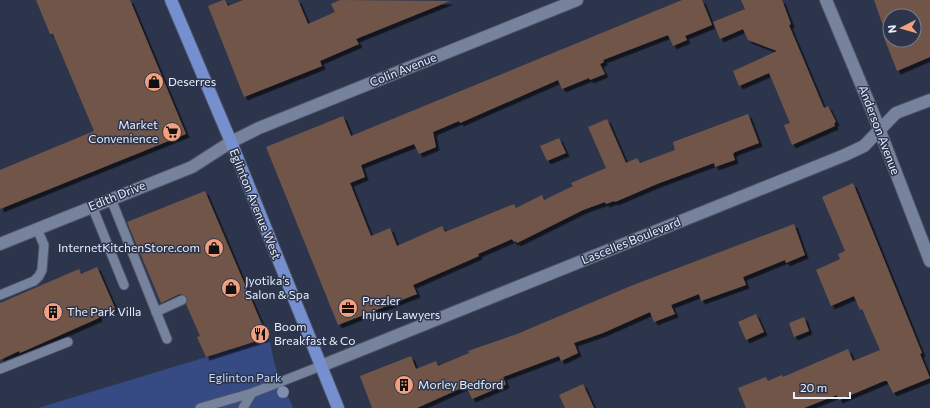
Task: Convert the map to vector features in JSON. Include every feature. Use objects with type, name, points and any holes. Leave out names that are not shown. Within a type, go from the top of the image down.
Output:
[{"type":"main road","name":"Eglinton Avenue West","points":[[171,0],[231,142],[338,408]]},
{"type":"street","name":"Colin Avenue","points":[[231,142],[259,128],[577,0]]},
{"type":"street","name":"Anderson Avenue","points":[[826,0],[880,130],[930,261]]},
{"type":"street","name":"Lascelles Boulevard","points":[[321,366],[845,155],[864,146],[896,113],[930,100]]},
{"type":"street","name":"Edith Drive","points":[[0,244],[199,164],[231,142]]},
{"type":"lane","points":[[111,199],[167,339]]},
{"type":"lane","points":[[92,206],[124,285]]},
{"type":"lane","points":[[0,295],[34,281],[39,276],[42,270],[44,245],[37,229]]},
{"type":"lane","points":[[156,312],[182,300]]},
{"type":"lane","points":[[0,369],[68,342]]},
{"type":"lane","points":[[200,408],[252,394],[321,366]]},
{"type":"lane","points":[[243,408],[252,394]]},
{"type":"green space","name":"Eglinton Park","points":[[269,338],[275,366],[293,408],[38,408]]},
{"type":"building","points":[[36,0],[130,0],[186,134],[0,209],[0,170],[94,131],[53,34],[50,34]]},
{"type":"building","points":[[225,0],[228,6],[243,0],[298,0],[308,24],[335,12],[331,4],[340,0],[450,1],[356,39],[359,44],[320,61],[322,66],[244,97],[208,6]]},
{"type":"building","points":[[682,0],[702,0],[712,25],[685,36],[687,40],[673,46],[668,35],[603,60],[604,62],[600,64],[605,74],[590,80],[589,78],[562,89],[558,80],[460,123],[459,121],[433,132],[436,147],[419,154],[414,144],[361,165],[365,177],[350,183],[371,236],[390,228],[397,246],[442,226],[445,232],[514,204],[516,208],[542,195],[544,200],[573,186],[571,183],[606,168],[588,127],[607,119],[626,163],[637,158],[640,163],[675,150],[673,142],[748,114],[759,143],[735,152],[733,154],[735,160],[715,167],[714,163],[657,184],[615,202],[606,204],[605,202],[583,210],[517,243],[512,239],[478,254],[479,256],[413,285],[417,294],[338,325],[266,147],[343,116],[351,136]]},
{"type":"building","points":[[741,0],[782,0],[791,24],[789,25],[824,108],[828,106],[836,122],[834,123],[835,126],[792,145],[784,125],[790,123],[769,73],[739,86],[733,71],[777,51],[748,40],[743,29],[720,39],[713,22],[745,9]]},
{"type":"building","points":[[874,0],[930,0],[930,57],[897,71],[888,48],[922,48],[922,8],[882,8],[882,23]]},
{"type":"building","points":[[559,138],[566,153],[547,161],[540,146]]},
{"type":"building","points":[[853,183],[922,353],[920,354],[930,378],[893,393],[887,381],[884,381],[839,400],[837,395],[804,408],[746,408],[738,388],[766,377],[768,381],[782,375],[783,377],[848,349],[853,361],[880,350],[862,309],[860,310],[854,296],[831,306],[816,270],[840,259],[838,254],[845,251],[822,197]]},
{"type":"building","points":[[205,191],[266,334],[266,338],[206,357],[197,337],[200,336],[186,304],[187,297],[180,294],[161,303],[127,222]]},
{"type":"building","points":[[794,224],[805,255],[786,263],[785,260],[743,277],[746,285],[701,301],[699,294],[671,305],[675,314],[654,322],[650,312],[603,333],[574,343],[578,353],[561,361],[559,356],[503,377],[506,384],[505,385],[472,399],[466,386],[417,408],[372,408],[360,376],[411,356],[416,369],[436,361],[438,366],[469,353],[468,351],[517,334],[633,285]]},
{"type":"building","name":"The Park Villa","points":[[97,267],[115,308],[98,315],[99,318],[20,353],[19,351],[0,360],[0,303],[79,269],[81,274]]},
{"type":"building","points":[[756,314],[764,332],[746,340],[738,322]]},
{"type":"building","points":[[804,317],[809,331],[794,337],[789,323]]},
{"type":"building","points":[[583,384],[594,408],[565,408],[559,395]]},
{"type":"place","name":"Deserres","points":[[154,82]]},
{"type":"place","name":"Market Convenience","points":[[172,132]]},
{"type":"place","name":"InternetKitchenStore.com","points":[[214,248]]},
{"type":"place","name":"Jyotika’s Salon & Spa","points":[[231,288]]},
{"type":"place","name":"Prezler Injury Lawyers","points":[[348,308]]},
{"type":"place","name":"The Park Villa","points":[[53,312]]},
{"type":"place","name":"Boom Breakfast & Co","points":[[260,334]]},
{"type":"place","name":"Morley Bedford","points":[[404,385]]}]
